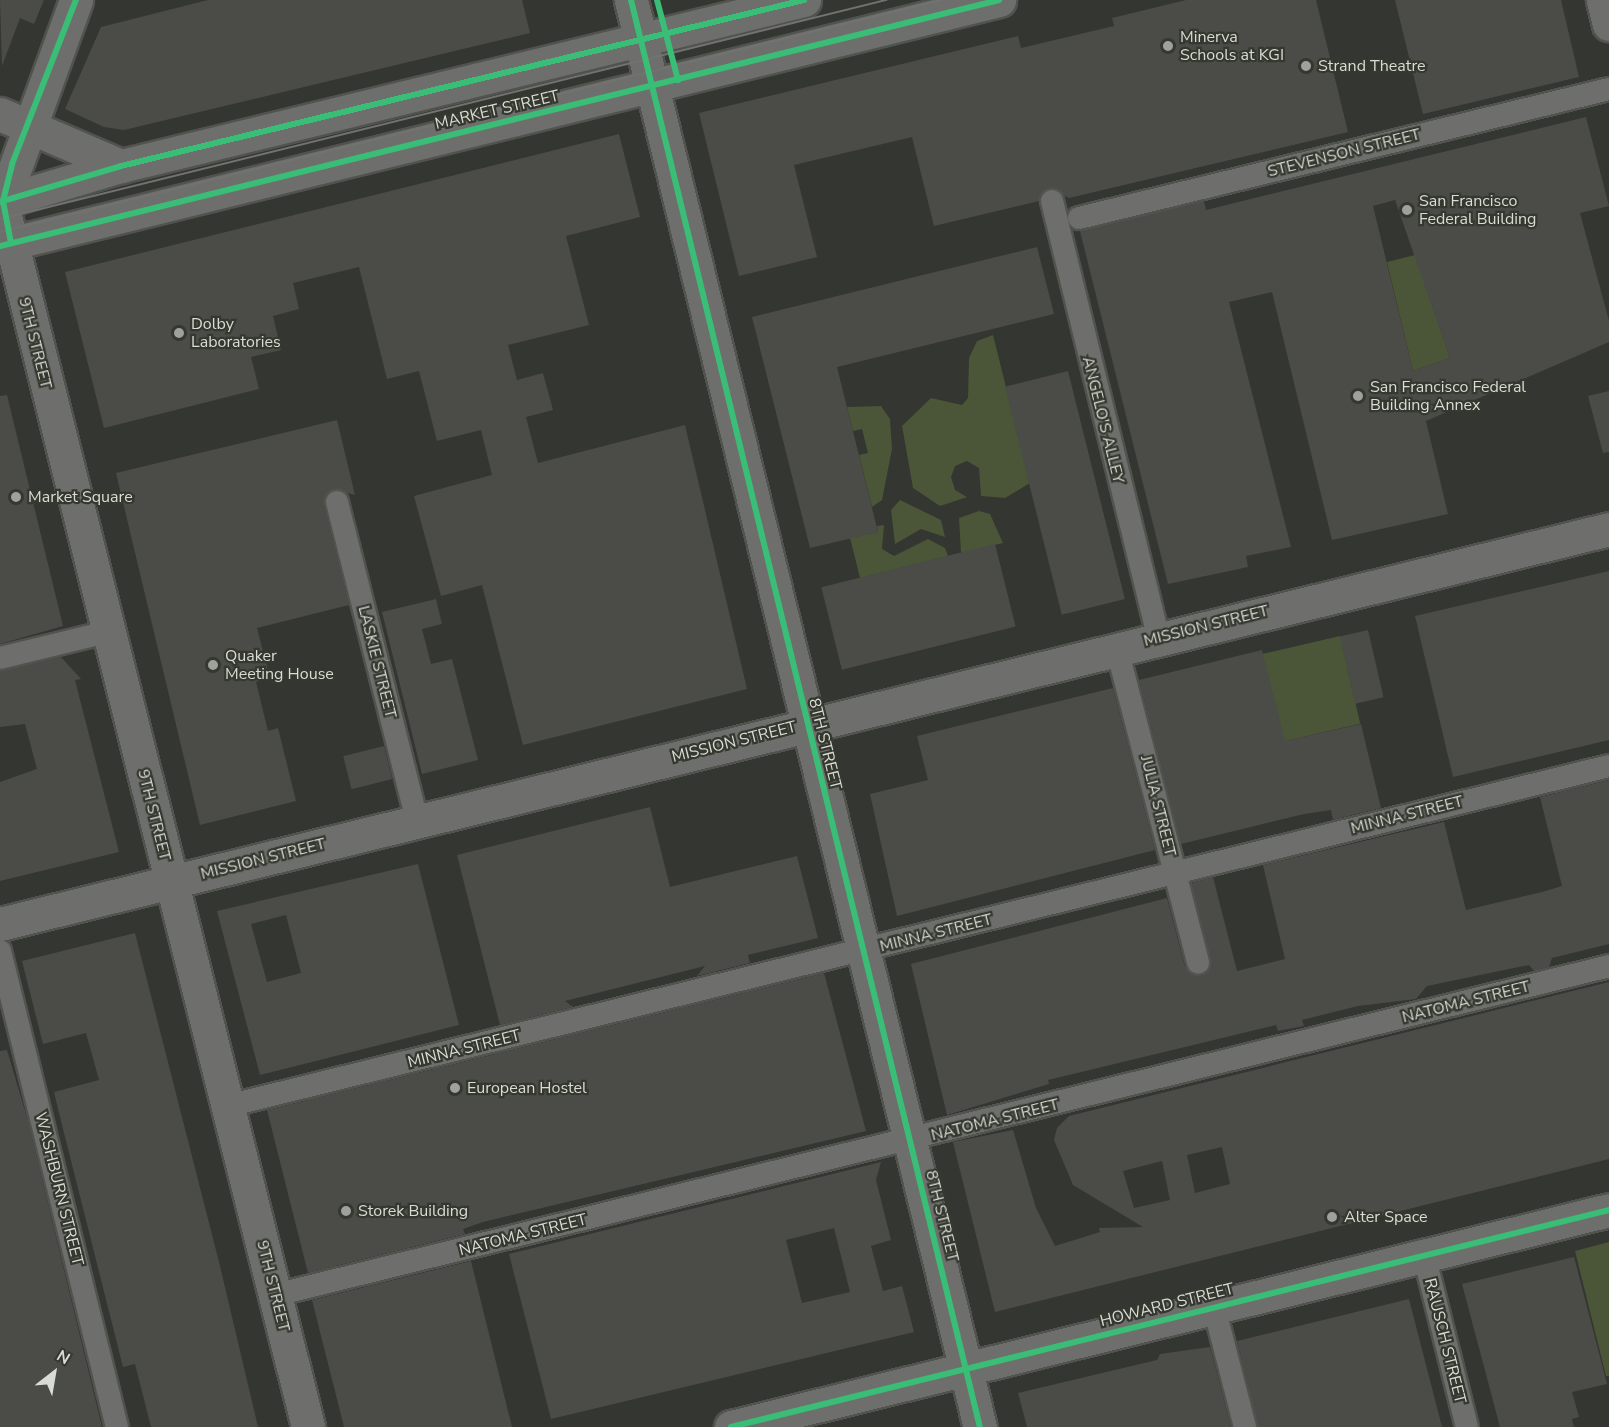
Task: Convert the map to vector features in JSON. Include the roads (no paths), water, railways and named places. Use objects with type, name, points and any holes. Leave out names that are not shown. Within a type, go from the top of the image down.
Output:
[{"type":"main road","points":[[1,200],[13,120],[76,0]]},
{"type":"main road","name":"8TH STREET","points":[[631,0],[644,65],[980,1427]]},
{"type":"main road","name":"MARKET STREET","points":[[6,245],[644,65],[804,0]]},
{"type":"main road","name":"MARKET STREET","points":[[1,200],[122,166],[644,65],[696,75],[999,0]]},
{"type":"main road","points":[[13,120],[122,166]]},
{"type":"main road","name":"9TH STREET","points":[[1,200],[6,245],[171,882],[308,1427]]},
{"type":"main road","name":"MISSION STREET","points":[[0,924],[1158,637],[1609,529]]},
{"type":"main road","name":"HOWARD STREET","points":[[731,1427],[1609,1210]]},
{"type":"street","name":"STEVENSON STREET","points":[[1078,218],[1609,89]]},
{"type":"street","name":"ANGELO'S ALLEY","points":[[1052,201],[1158,637]]},
{"type":"street","name":"LASKIE STREET","points":[[337,502],[417,821]]},
{"type":"street","points":[[0,658],[107,632]]},
{"type":"street","name":"JULIA STREET","points":[[1117,649],[1198,963]]},
{"type":"street","name":"MINNA STREET","points":[[227,1106],[1609,766]]},
{"type":"street","name":"WASHBURN STREET","points":[[0,951],[117,1427]]},
{"type":"street","name":"NATOMA STREET","points":[[275,1295],[909,1141],[1609,966]]},
{"type":"street","name":"RAUSCH STREET","points":[[1424,1256],[1467,1427]]},
{"type":"street","points":[[1214,1307],[1245,1427]]},
{"type":"tram line","points":[[0,219],[886,0]]},
{"type":"tram line","points":[[0,232],[942,0]]},
{"type":"place","name":"Minerva Schools at KGI","points":[[1168,46]]},
{"type":"place","name":"Strand Theatre","points":[[1306,66]]},
{"type":"place","name":"San Francisco Federal Building","points":[[1407,210]]},
{"type":"place","name":"Dolby Laboratories","points":[[179,333]]},
{"type":"place","name":"San Francisco Federal Building Annex","points":[[1358,396]]},
{"type":"place","name":"Market Square","points":[[16,497]]},
{"type":"place","name":"Quaker Meeting House","points":[[213,665]]},
{"type":"place","name":"European Hostel","points":[[455,1088]]},
{"type":"place","name":"Storek Building","points":[[346,1211]]},
{"type":"place","name":"Alter Space","points":[[1332,1217]]}]
